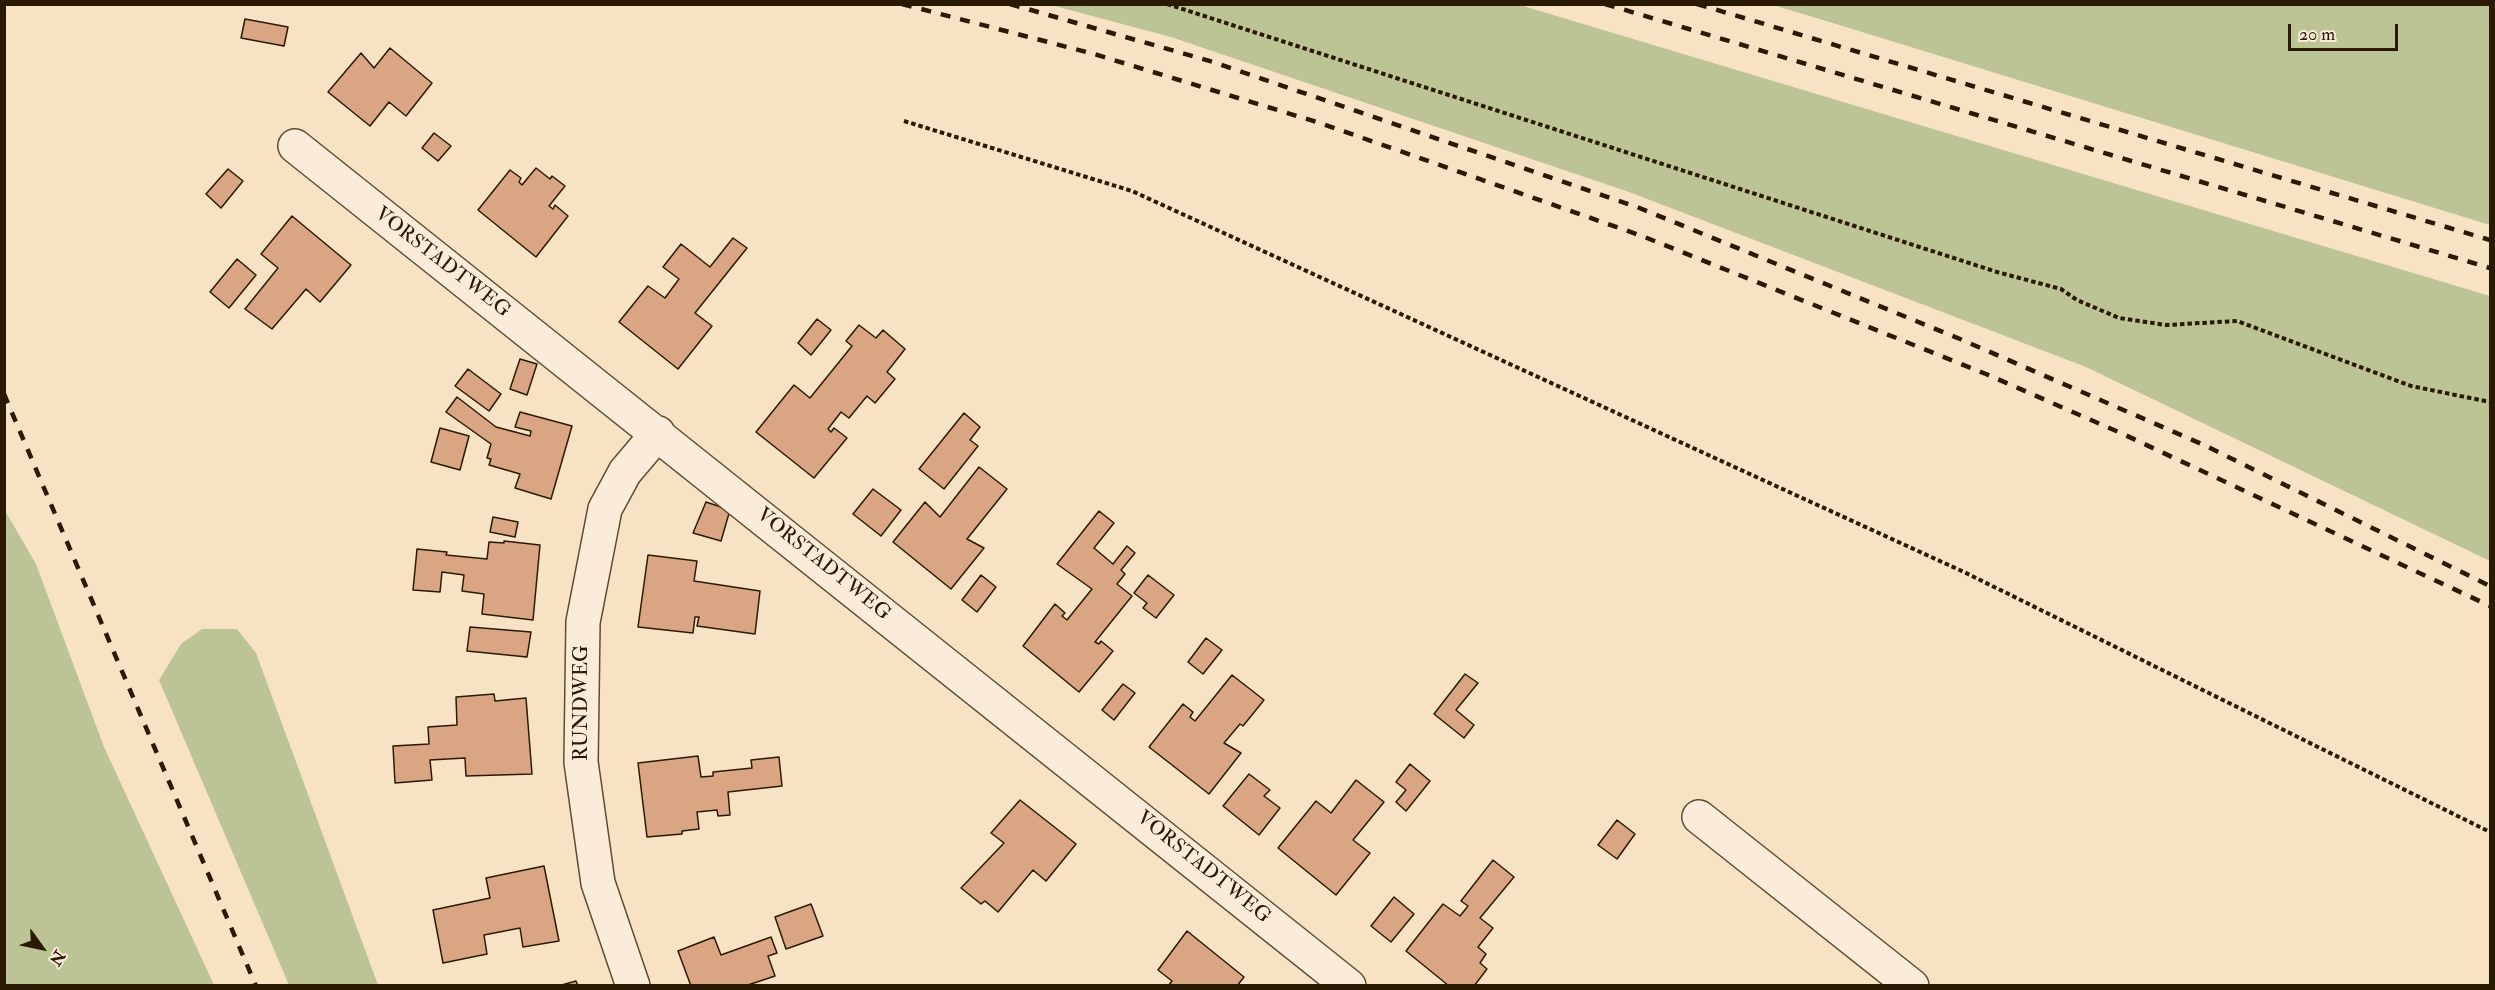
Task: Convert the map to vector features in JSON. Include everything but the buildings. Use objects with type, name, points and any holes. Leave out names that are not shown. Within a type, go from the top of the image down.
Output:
[{"type":"street","name":"VORSTADTWEG","points":[[295,146],[1349,986]]},
{"type":"street","name":"RUNDWEG","points":[[633,986],[598,883],[581,762],[583,622],[605,509],[625,472],[658,433]]},
{"type":"street","points":[[1699,817],[1912,986]]},
{"type":"path","points":[[1167,4],[1985,268],[2061,289],[2076,300],[2119,318],[2166,325],[2237,321],[2411,386],[2490,402]]},
{"type":"path","points":[[904,121],[1132,190],[1966,573],[2490,832]]},
{"type":"green space","points":[[1051,5],[1520,5],[2490,296],[2490,561],[2086,367],[1629,192],[1171,37]]},
{"type":"green space","points":[[1773,5],[2490,5],[2490,225],[1823,20]]},
{"type":"green space","points":[[4,509],[36,564],[104,747],[214,985],[5,985]]},
{"type":"green space","points":[[202,629],[237,629],[256,653],[378,985],[289,985],[159,680],[181,644]]},
{"type":"railway","points":[[902,4],[1094,54],[1320,123],[1642,236],[1986,374],[2123,434],[2490,606]]},
{"type":"railway","points":[[1010,4],[1213,62],[1637,207],[1960,339],[2204,445],[2490,586]]},
{"type":"railway","points":[[1605,4],[2490,268]]},
{"type":"railway","points":[[1697,4],[2490,240]]},
{"type":"railway","points":[[4,394],[256,986]]}]
